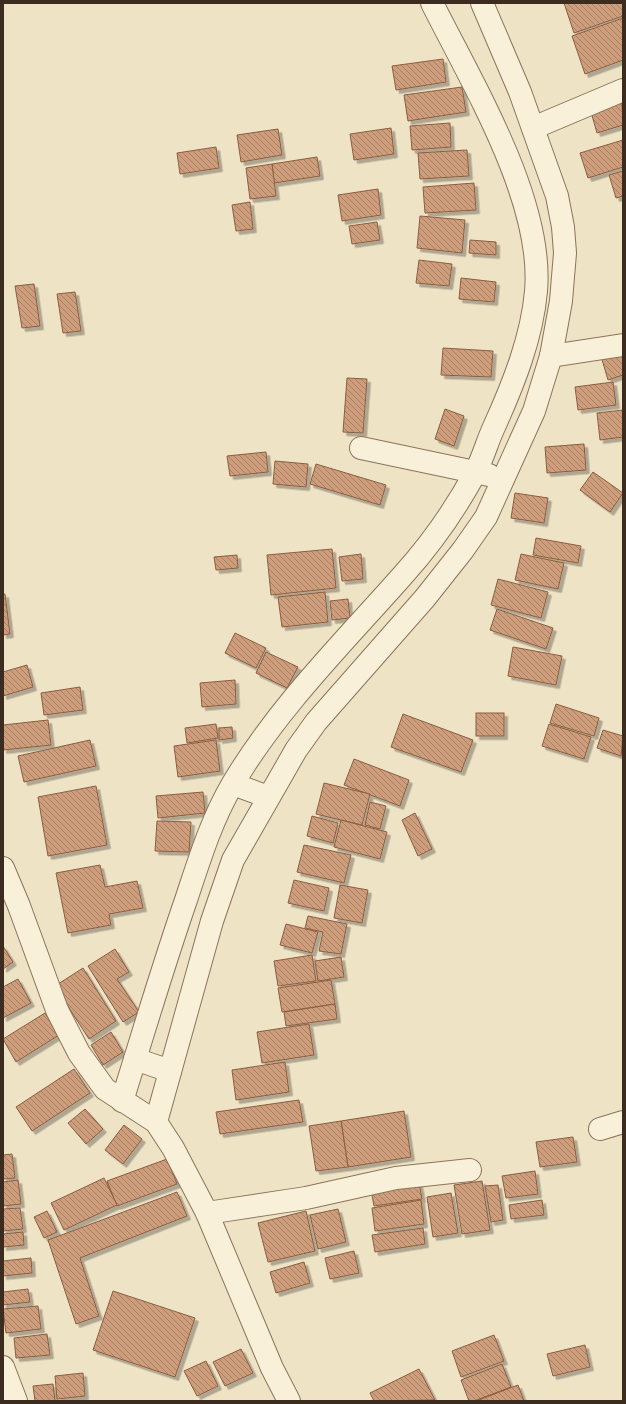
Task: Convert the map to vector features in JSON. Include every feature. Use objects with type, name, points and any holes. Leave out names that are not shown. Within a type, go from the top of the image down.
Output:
[{"type":"street","points":[[122,1101],[172,942],[214,817],[232,784],[257,746],[296,695],[407,571],[447,518],[476,472],[511,391],[526,342],[535,303],[537,272],[534,248],[519,186],[500,139],[432,3]]},
{"type":"street","points":[[156,1122],[212,921],[233,860],[296,750],[316,722],[425,598],[463,550],[486,517],[534,412],[551,356],[561,301],[564,253],[563,227],[557,196],[520,92],[482,3]]},
{"type":"street","points":[[533,128],[623,90]]},
{"type":"street","points":[[535,303],[561,301]]},
{"type":"street","points":[[551,356],[623,345]]},
{"type":"street","points":[[361,448],[504,479]]},
{"type":"street","points":[[374,607],[400,627]]},
{"type":"street","points":[[232,784],[268,797]]},
{"type":"street","points":[[3,868],[19,906],[56,1010],[79,1054],[105,1089],[156,1122],[173,1148],[207,1213],[272,1368],[289,1401]]},
{"type":"street","points":[[135,1059],[170,1070]]},
{"type":"street","points":[[600,1129],[623,1122]]},
{"type":"street","points":[[207,1213],[299,1199],[396,1178],[470,1170]]},
{"type":"street","points":[[3,1367],[16,1401]]},
{"type":"building","points":[[564,3],[623,3],[623,16],[574,33]]},
{"type":"building","points":[[623,18],[623,60],[585,74],[572,36]]},
{"type":"building","points":[[443,59],[446,82],[396,90],[392,66]]},
{"type":"building","points":[[462,87],[466,112],[408,121],[404,95]]},
{"type":"building","points":[[622,102],[623,125],[597,133],[591,112]]},
{"type":"building","points":[[450,123],[451,147],[412,150],[410,126]]},
{"type":"building","points":[[391,128],[394,154],[354,160],[350,134]]},
{"type":"building","points":[[278,129],[282,155],[241,162],[237,135]]},
{"type":"building","points":[[623,140],[623,167],[588,178],[580,153]]},
{"type":"building","points":[[216,147],[219,168],[180,174],[177,153]]},
{"type":"building","points":[[467,150],[469,176],[420,179],[418,153]]},
{"type":"building","points":[[317,157],[320,176],[274,183],[272,164]]},
{"type":"building","points":[[272,164],[276,196],[250,199],[246,168]]},
{"type":"building","points":[[623,171],[623,196],[616,198],[609,175]]},
{"type":"building","points":[[474,183],[476,210],[425,213],[423,187]]},
{"type":"building","points":[[378,189],[381,215],[342,221],[338,195]]},
{"type":"building","points":[[250,202],[253,229],[236,231],[232,205]]},
{"type":"building","points":[[420,216],[465,220],[462,253],[417,248]]},
{"type":"building","points":[[377,222],[380,240],[352,244],[349,226]]},
{"type":"building","points":[[470,240],[496,242],[496,255],[469,253]]},
{"type":"building","points":[[419,260],[452,264],[449,286],[416,283]]},
{"type":"building","points":[[461,278],[496,282],[494,302],[459,299]]},
{"type":"building","points":[[34,284],[40,326],[22,328],[15,286]]},
{"type":"building","points":[[75,292],[81,331],[63,333],[57,294]]},
{"type":"building","points":[[443,348],[493,351],[491,377],[441,375]]},
{"type":"building","points":[[623,350],[623,375],[608,380],[601,356]]},
{"type":"building","points":[[347,378],[367,379],[363,433],[343,432]]},
{"type":"building","points":[[613,382],[616,405],[578,410],[575,387]]},
{"type":"building","points":[[445,409],[464,416],[454,446],[435,439]]},
{"type":"building","points":[[623,410],[623,437],[600,440],[597,413]]},
{"type":"building","points":[[584,444],[586,470],[547,473],[545,447]]},
{"type":"building","points":[[266,452],[268,472],[230,476],[227,456]]},
{"type":"building","points":[[275,461],[308,464],[306,487],[273,484]]},
{"type":"building","points":[[316,464],[386,485],[380,505],[310,484]]},
{"type":"building","points":[[593,472],[623,493],[610,512],[580,490]]},
{"type":"building","points":[[515,493],[548,498],[544,523],[511,518]]},
{"type":"building","points":[[536,538],[581,546],[578,563],[533,555]]},
{"type":"building","points":[[332,549],[336,588],[271,595],[267,555]]},
{"type":"building","points":[[361,554],[363,579],[342,581],[339,557]]},
{"type":"building","points":[[521,554],[564,563],[558,589],[515,580]]},
{"type":"building","points":[[237,555],[238,568],[216,570],[214,557]]},
{"type":"building","points":[[498,579],[548,592],[541,618],[491,605]]},
{"type":"building","points":[[325,592],[328,622],[282,627],[278,597]]},
{"type":"building","points":[[3,594],[5,594],[10,634],[3,635]]},
{"type":"building","points":[[348,599],[350,618],[332,620],[330,601]]},
{"type":"building","points":[[497,609],[553,628],[546,649],[490,630]]},
{"type":"building","points":[[235,633],[266,648],[256,668],[225,653]]},
{"type":"building","points":[[513,647],[562,656],[556,685],[508,676]]},
{"type":"building","points":[[266,652],[298,667],[287,688],[256,673]]},
{"type":"building","points":[[27,665],[33,687],[3,696],[3,672]]},
{"type":"building","points":[[235,680],[236,704],[202,707],[200,683]]},
{"type":"building","points":[[80,687],[83,710],[44,715],[41,693]]},
{"type":"building","points":[[556,704],[599,718],[594,736],[550,723]]},
{"type":"building","points":[[476,713],[504,713],[504,736],[476,736]]},
{"type":"building","points":[[403,714],[473,740],[461,772],[391,747]]},
{"type":"building","points":[[48,720],[51,745],[3,750],[3,725]]},
{"type":"building","points":[[216,724],[218,738],[187,743],[185,728]]},
{"type":"building","points":[[549,724],[591,737],[584,759],[542,746]]},
{"type":"building","points":[[232,727],[233,738],[219,740],[219,728]]},
{"type":"building","points":[[603,730],[623,736],[621,756],[597,748]]},
{"type":"building","points":[[90,740],[96,766],[24,782],[18,756]]},
{"type":"building","points":[[216,740],[220,771],[178,777],[174,746]]},
{"type":"building","points":[[354,759],[409,780],[400,806],[344,785]]},
{"type":"building","points":[[324,783],[370,794],[362,825],[316,814]]},
{"type":"building","points":[[96,786],[107,845],[48,856],[38,797]]},
{"type":"building","points":[[203,792],[205,813],[158,818],[156,796]]},
{"type":"building","points":[[370,802],[386,806],[380,829],[365,825]]},
{"type":"building","points":[[415,813],[432,849],[418,856],[402,820]]},
{"type":"building","points":[[312,816],[338,823],[333,843],[307,836]]},
{"type":"building","points":[[341,820],[387,832],[380,859],[334,847]]},
{"type":"building","points":[[157,821],[191,822],[189,852],[155,851]]},
{"type":"building","points":[[304,845],[351,855],[344,883],[297,872]]},
{"type":"building","points":[[100,865],[105,887],[137,881],[143,908],[109,914],[111,925],[68,933],[56,873]]},
{"type":"building","points":[[294,880],[329,888],[324,911],[288,903]]},
{"type":"building","points":[[340,885],[368,890],[362,923],[334,918]]},
{"type":"building","points":[[308,916],[347,924],[341,954],[319,951],[323,932],[305,928]]},
{"type":"building","points":[[286,924],[318,932],[312,953],[280,945]]},
{"type":"building","points":[[3,946],[13,962],[3,969]]},
{"type":"building","points":[[115,949],[129,972],[117,979],[139,1012],[123,1022],[88,966]]},
{"type":"building","points":[[312,955],[316,981],[278,986],[274,961]]},
{"type":"building","points":[[341,957],[344,977],[318,981],[315,961]]},
{"type":"building","points":[[83,968],[116,1021],[89,1039],[55,986]]},
{"type":"building","points":[[18,979],[31,1003],[3,1018],[3,987]]},
{"type":"building","points":[[331,980],[335,1004],[282,1012],[278,988]]},
{"type":"building","points":[[335,1004],[337,1019],[286,1026],[284,1012]]},
{"type":"building","points":[[45,1013],[59,1035],[16,1062],[3,1039]]},
{"type":"building","points":[[309,1024],[314,1055],[262,1063],[257,1032]]},
{"type":"building","points":[[111,1032],[123,1052],[103,1065],[91,1045]]},
{"type":"building","points":[[285,1062],[289,1092],[236,1100],[232,1070]]},
{"type":"building","points":[[74,1069],[90,1093],[32,1131],[16,1107]]},
{"type":"building","points":[[299,1100],[303,1122],[220,1134],[216,1112]]},
{"type":"building","points":[[85,1109],[103,1129],[86,1144],[68,1123]]},
{"type":"building","points":[[404,1111],[411,1157],[348,1167],[341,1121]]},
{"type":"building","points":[[341,1121],[348,1167],[316,1171],[309,1126]]},
{"type":"building","points":[[124,1125],[142,1139],[123,1164],[105,1150]]},
{"type":"building","points":[[573,1137],[577,1162],[540,1167],[536,1142]]},
{"type":"building","points":[[12,1154],[15,1178],[3,1179],[3,1155]]},
{"type":"building","points":[[167,1159],[177,1184],[117,1206],[107,1181]]},
{"type":"building","points":[[535,1171],[538,1194],[506,1198],[502,1176]]},
{"type":"building","points":[[104,1178],[117,1205],[64,1230],[51,1203]]},
{"type":"building","points":[[18,1180],[21,1204],[3,1206],[3,1182]]},
{"type":"building","points":[[482,1181],[490,1230],[462,1234],[454,1185]]},
{"type":"building","points":[[419,1183],[422,1199],[374,1206],[371,1190]]},
{"type":"building","points":[[498,1185],[503,1220],[491,1222],[485,1186]]},
{"type":"building","points":[[177,1192],[187,1216],[80,1258],[99,1316],[76,1324],[48,1240]]},
{"type":"building","points":[[451,1193],[458,1233],[433,1237],[427,1197]]},
{"type":"building","points":[[421,1200],[424,1224],[375,1231],[372,1208]]},
{"type":"building","points":[[542,1200],[544,1215],[511,1219],[509,1205]]},
{"type":"building","points":[[20,1208],[23,1229],[3,1231],[3,1209]]},
{"type":"building","points":[[338,1209],[346,1242],[318,1249],[310,1215]]},
{"type":"building","points":[[47,1211],[57,1232],[44,1238],[34,1217]]},
{"type":"building","points":[[306,1211],[315,1251],[268,1262],[258,1223]]},
{"type":"building","points":[[423,1228],[425,1244],[375,1252],[372,1235]]},
{"type":"building","points":[[23,1232],[24,1245],[3,1247],[3,1234]]},
{"type":"building","points":[[354,1251],[359,1273],[330,1279],[325,1258]]},
{"type":"building","points":[[31,1258],[32,1273],[3,1276],[3,1261]]},
{"type":"building","points":[[304,1262],[310,1283],[276,1293],[270,1272]]},
{"type":"building","points":[[28,1289],[30,1302],[3,1305],[3,1292]]},
{"type":"building","points":[[113,1291],[195,1318],[175,1377],[93,1350]]},
{"type":"building","points":[[38,1306],[41,1329],[6,1333],[3,1309]]},
{"type":"building","points":[[47,1334],[50,1355],[16,1358],[14,1338]]},
{"type":"building","points":[[494,1335],[504,1361],[461,1377],[452,1351]]},
{"type":"building","points":[[585,1345],[590,1367],[553,1376],[547,1354]]},
{"type":"building","points":[[241,1349],[253,1373],[225,1386],[213,1362]]},
{"type":"building","points":[[206,1361],[218,1386],[197,1396],[184,1371]]},
{"type":"building","points":[[502,1364],[511,1387],[474,1401],[469,1401],[461,1380]]},
{"type":"building","points":[[419,1369],[435,1400],[374,1401],[370,1393]]},
{"type":"building","points":[[83,1373],[85,1396],[57,1399],[55,1376]]},
{"type":"building","points":[[53,1384],[55,1401],[35,1401],[33,1386]]},
{"type":"building","points":[[518,1385],[524,1401],[476,1401]]}]
